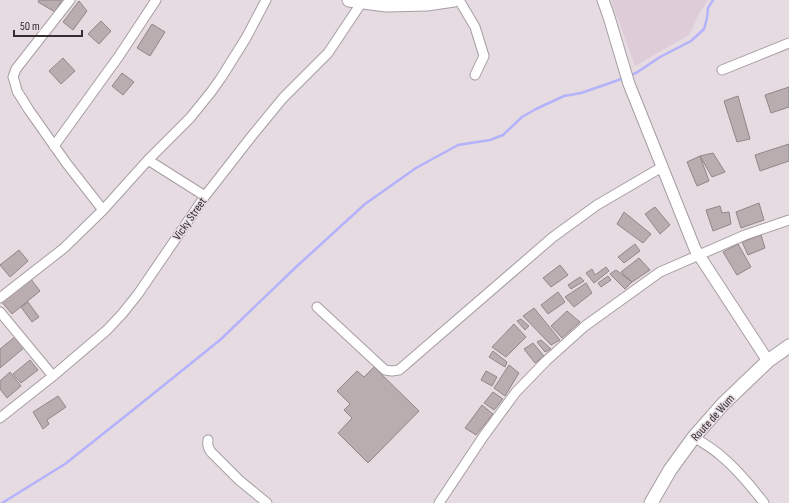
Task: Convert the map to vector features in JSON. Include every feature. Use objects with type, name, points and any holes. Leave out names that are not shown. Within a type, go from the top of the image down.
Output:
[{"type":"highway","points":[[356,1],[428,4],[454,0]]},
{"type":"highway","name":"Route de Wum","points":[[651,503],[670,470],[694,437],[723,404],[768,361],[789,346]]},
{"type":"main road","points":[[602,0],[609,17],[629,84],[694,249],[768,361]]},
{"type":"street","points":[[70,0],[16,69],[13,76],[17,91],[29,110],[54,146],[103,210]]},
{"type":"street","points":[[54,146],[119,56],[156,0]]},
{"type":"street","points":[[0,298],[64,248],[103,210],[148,160],[190,118],[221,78],[246,38],[266,0]]},
{"type":"street","points":[[459,0],[475,27],[484,56],[475,76]]},
{"type":"street","name":"Vicky Street","points":[[0,418],[107,330],[122,314],[138,294],[205,196],[251,137],[283,98],[328,53],[356,1]]},
{"type":"street","points":[[722,70],[789,43]]},
{"type":"street","points":[[148,160],[205,196]]},
{"type":"street","points":[[318,307],[385,370],[399,370],[553,238],[598,204],[662,166]]},
{"type":"street","points":[[438,503],[516,392],[546,361],[585,326],[660,272],[745,235],[789,220]]},
{"type":"street","points":[[0,312],[52,376]]},
{"type":"street","points":[[694,437],[719,454],[733,466],[764,503]]},
{"type":"street","points":[[208,440],[208,448],[211,452],[239,480],[267,503]]},
{"type":"shaded area","points":[[611,0],[708,0],[700,12],[689,35],[635,66]]},
{"type":"building","points":[[39,0],[62,0],[55,12],[38,2]]},
{"type":"building","points":[[79,1],[87,11],[73,30],[63,22]]},
{"type":"building","points":[[101,21],[111,31],[99,44],[88,34]]},
{"type":"building","points":[[152,24],[165,32],[150,56],[137,48]]},
{"type":"building","points":[[63,58],[75,71],[61,84],[49,71]]},
{"type":"building","points":[[122,73],[134,82],[123,95],[112,86]]},
{"type":"building","points":[[789,87],[789,107],[771,113],[765,95]]},
{"type":"building","points":[[738,96],[750,139],[737,142],[724,101]]},
{"type":"building","points":[[789,144],[789,161],[760,171],[755,155]]},
{"type":"building","points":[[713,153],[725,172],[712,177],[700,156]]},
{"type":"building","points":[[700,156],[709,181],[697,186],[687,162]]},
{"type":"building","points":[[759,203],[764,220],[741,228],[736,212]]},
{"type":"building","points":[[720,206],[722,213],[729,212],[731,224],[713,231],[706,210]]},
{"type":"building","points":[[655,207],[670,225],[660,234],[645,214]]},
{"type":"building","points":[[624,212],[651,234],[643,243],[617,224]]},
{"type":"building","points":[[761,235],[765,248],[748,255],[742,242]]},
{"type":"building","points":[[635,244],[640,251],[624,263],[618,257]]},
{"type":"building","points":[[738,244],[751,267],[737,275],[723,252]]},
{"type":"building","points":[[19,250],[28,261],[10,277],[0,265]]},
{"type":"building","points":[[639,258],[650,270],[632,282],[621,272]]},
{"type":"building","points":[[560,265],[568,275],[551,287],[543,278]]},
{"type":"building","points":[[606,267],[609,271],[594,283],[586,273],[592,269],[595,275]]},
{"type":"building","points":[[616,270],[632,282],[625,289],[610,274]]},
{"type":"building","points":[[608,276],[611,280],[601,287],[598,283]]},
{"type":"building","points":[[580,277],[584,281],[571,289],[568,285]]},
{"type":"building","points":[[30,278],[40,291],[12,314],[1,301]]},
{"type":"building","points":[[586,283],[592,293],[574,307],[565,297]]},
{"type":"building","points":[[558,292],[565,302],[548,314],[541,305]]},
{"type":"building","points":[[28,302],[39,317],[32,322],[21,307]]},
{"type":"building","points":[[534,308],[560,340],[551,345],[523,316]]},
{"type":"building","points":[[567,311],[580,322],[562,338],[551,326]]},
{"type":"building","points":[[521,319],[529,326],[525,330],[517,321]]},
{"type":"building","points":[[514,324],[526,337],[506,357],[492,347]]},
{"type":"building","points":[[16,336],[25,347],[0,368],[0,349]]},
{"type":"building","points":[[541,340],[551,349],[545,352],[537,342]]},
{"type":"building","points":[[533,343],[544,356],[535,363],[524,349]]},
{"type":"building","points":[[493,351],[507,362],[505,367],[489,357]]},
{"type":"building","points":[[30,360],[38,370],[21,383],[13,374]]},
{"type":"building","points":[[509,365],[519,373],[505,396],[494,388]]},
{"type":"building","points":[[374,367],[419,411],[368,463],[338,433],[352,418],[344,410],[350,404],[337,391],[357,371],[364,377]]},
{"type":"building","points":[[486,371],[497,377],[492,386],[481,380]]},
{"type":"building","points":[[10,372],[21,386],[7,398],[0,389],[0,381]]},
{"type":"building","points":[[493,392],[503,399],[494,410],[484,403]]},
{"type":"building","points":[[58,396],[66,407],[47,420],[49,424],[43,429],[33,412]]},
{"type":"building","points":[[482,405],[493,414],[476,435],[465,428]]},
{"type":"waterway","points":[[629,76],[660,57],[691,41],[704,29],[708,8],[713,0]]},
{"type":"waterway","points":[[2,503],[65,464],[220,340],[295,268],[365,204],[416,168],[458,145],[490,140],[503,135],[522,117],[564,96],[581,93],[624,78]]}]
